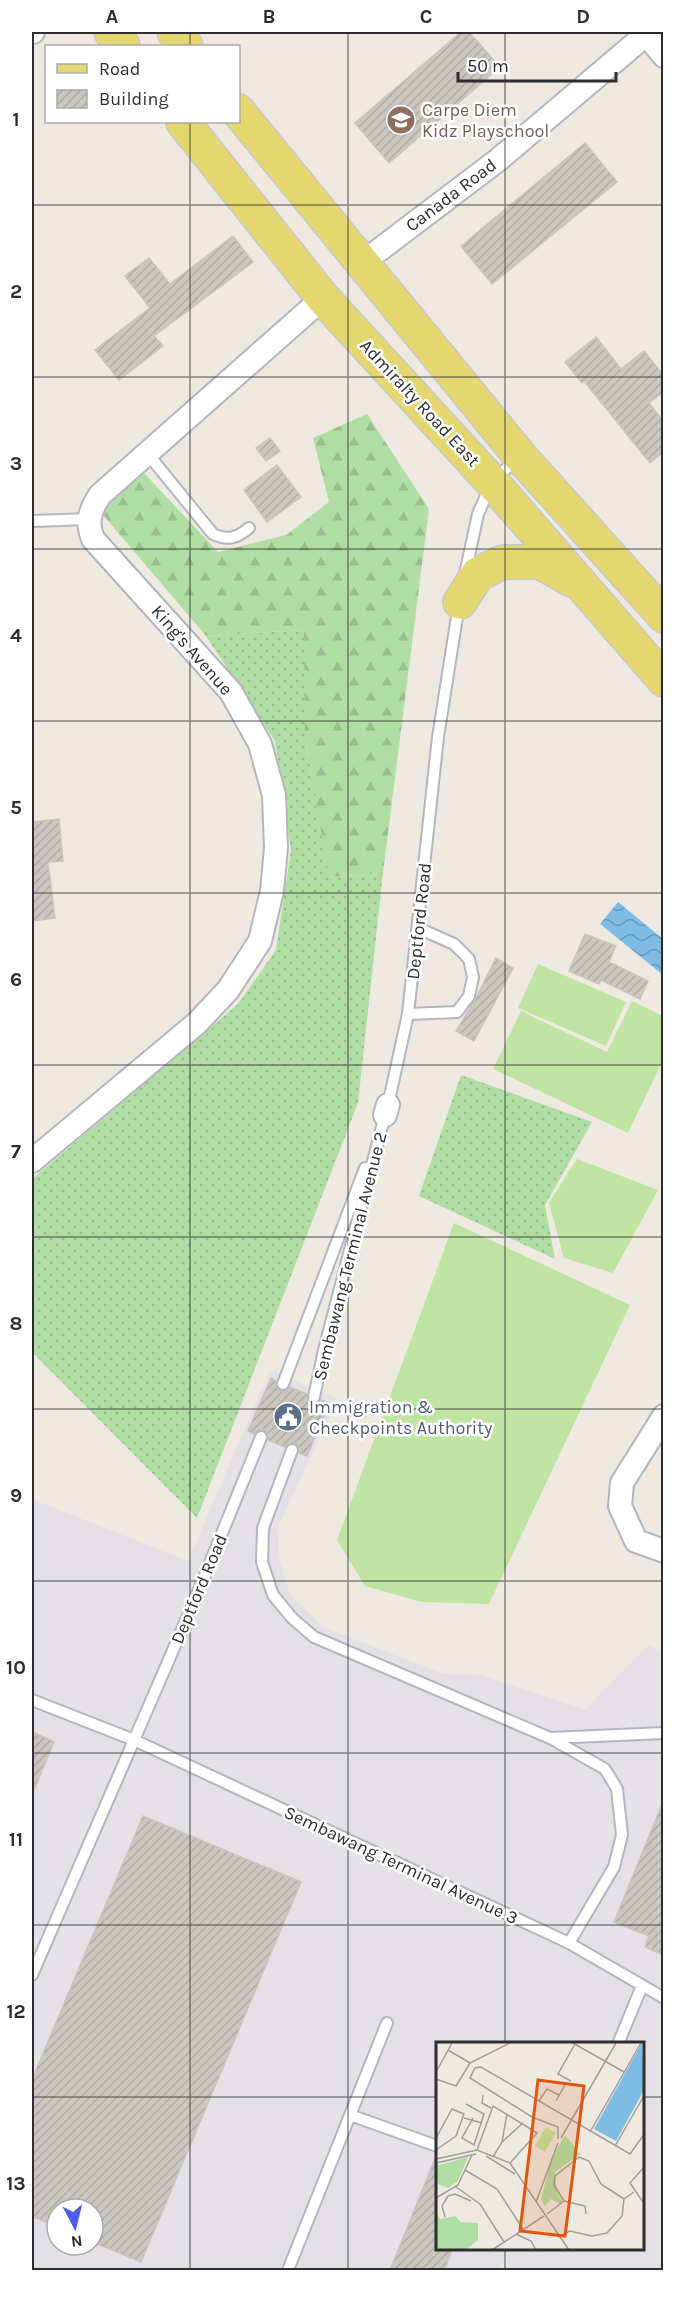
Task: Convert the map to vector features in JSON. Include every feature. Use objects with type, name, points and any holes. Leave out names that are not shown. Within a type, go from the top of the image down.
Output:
[{"type":"main road","points":[[111,32],[122,45]]},
{"type":"main road","points":[[174,32],[185,45]]},
{"type":"main road","points":[[240,113],[520,456],[663,616]]},
{"type":"main road","name":"Admiralty Road East","points":[[184,123],[323,298],[492,482],[663,680]]},
{"type":"main road","points":[[460,602],[478,574],[503,562],[540,562],[584,587]]},
{"type":"street","points":[[647,33],[663,56]]},
{"type":"street","name":"Canada Road","points":[[362,263],[498,160],[647,33]]},
{"type":"street","points":[[88,519],[92,506],[100,495],[323,298]]},
{"type":"street","name":"King's Avenue","points":[[32,1161],[197,1023],[228,990],[260,941],[273,891],[276,848],[274,795],[260,744],[231,692],[93,539],[88,519]]},
{"type":"street","points":[[663,1416],[622,1483],[620,1506],[636,1541],[663,1551]]},
{"type":"lane","points":[[147,453],[213,534],[223,538],[237,537],[249,528]]},
{"type":"lane","name":"Deptford Road","points":[[283,1384],[387,1110],[408,1014],[438,737],[460,602],[478,514],[492,482],[520,456]]},
{"type":"lane","points":[[32,521],[88,519]]},
{"type":"lane","points":[[408,1014],[458,1012],[469,996],[473,977],[470,959],[454,944],[418,928]]},
{"type":"lane","name":"Sembawang Terminal Avenue 2","points":[[314,1397],[324,1350],[387,1110]]},
{"type":"lane","name":"Deptford Road","points":[[32,1975],[197,1595],[261,1437]]},
{"type":"lane","points":[[292,1450],[263,1528],[262,1562],[273,1595],[292,1618],[314,1637],[549,1738],[605,1769],[617,1789],[622,1835],[614,1867],[569,1943]]},
{"type":"lane","name":"Sembawang Terminal Avenue 3","points":[[32,1700],[134,1740],[569,1943],[663,1998]]},
{"type":"lane","points":[[549,1738],[663,1732]]},
{"type":"lane","points":[[619,2042],[642,1986]]},
{"type":"lane","points":[[288,2271],[387,2023]]},
{"type":"lane","points":[[350,2115],[436,2146]]},
{"type":"shaded area","points":[[270,1370],[338,1399],[278,1527],[279,1557],[290,1595],[323,1627],[444,1674],[480,1675],[585,1710],[649,1645],[663,1653],[663,2270],[502,2270],[509,2251],[644,2251],[644,2042],[436,2042],[436,2251],[509,2251],[500,2270],[32,2270],[32,1795],[54,1742],[32,1732],[32,1499],[188,1561]]},
{"type":"green space","points":[[367,414],[429,509],[383,873],[329,877],[305,738],[304,630],[206,636],[98,509],[144,473],[218,552],[286,535],[329,502],[313,438]]},
{"type":"green space","points":[[305,630],[305,738],[330,877],[383,873],[358,1103],[197,1518],[32,1352],[32,1179],[238,1004],[276,950],[291,850],[275,741],[206,636]]},
{"type":"green space","points":[[538,964],[626,1002],[606,1046],[518,1008]]},
{"type":"green space","points":[[632,1001],[663,1016],[663,1060],[628,1133],[493,1069],[521,1011],[607,1052]]},
{"type":"green space","points":[[461,1075],[592,1122],[545,1205],[555,1259],[419,1196]]},
{"type":"green space","points":[[577,1159],[658,1190],[613,1273],[564,1258],[549,1203]]},
{"type":"green space","points":[[454,1223],[630,1305],[489,1604],[421,1602],[365,1586],[337,1540]]},
{"type":"water","points":[[618,902],[663,939],[663,975],[600,924]]},
{"type":"building","points":[[461,32],[469,32],[500,67],[389,163],[355,123]]},
{"type":"building","points":[[585,143],[617,182],[492,284],[461,246]]},
{"type":"building","points":[[233,236],[253,262],[154,336],[163,346],[119,380],[95,350],[150,308],[125,276],[149,258],[170,284]]},
{"type":"building","points":[[596,337],[621,369],[644,351],[663,375],[663,392],[649,403],[663,421],[663,452],[650,463],[584,381],[582,383],[565,362]]},
{"type":"building","points":[[270,438],[280,451],[266,461],[256,448]]},
{"type":"building","points":[[277,465],[301,497],[267,522],[244,490]]},
{"type":"building","points":[[59,819],[63,861],[48,862],[55,918],[32,921],[32,822]]},
{"type":"building","points":[[585,934],[616,946],[609,962],[648,981],[640,999],[601,980],[599,984],[569,971]]},
{"type":"building","points":[[496,958],[513,968],[474,1041],[456,1031]]},
{"type":"building","points":[[271,1378],[276,1381],[276,1386],[280,1391],[285,1391],[290,1387],[307,1394],[307,1400],[312,1404],[317,1404],[321,1400],[330,1403],[307,1456],[299,1453],[299,1448],[295,1443],[290,1443],[285,1447],[268,1440],[268,1435],[264,1430],[259,1430],[254,1434],[248,1431]]},
{"type":"building","points":[[32,1732],[54,1742],[32,1795]]},
{"type":"building","points":[[663,1802],[663,1955],[645,1947],[649,1936],[614,1922]]},
{"type":"building","points":[[143,1816],[301,1882],[141,2262],[105,2247],[105,2197],[45,2197],[45,2222],[32,2216],[32,2080]]},
{"type":"building","points":[[436,2156],[436,2251],[452,2251],[444,2271],[390,2271]]},
{"type":"place","name":"Carpe Diem Kidz Playschool","points":[[401,120]]},
{"type":"place","name":"Immigration & Checkpoints Authority","points":[[288,1417]]}]
